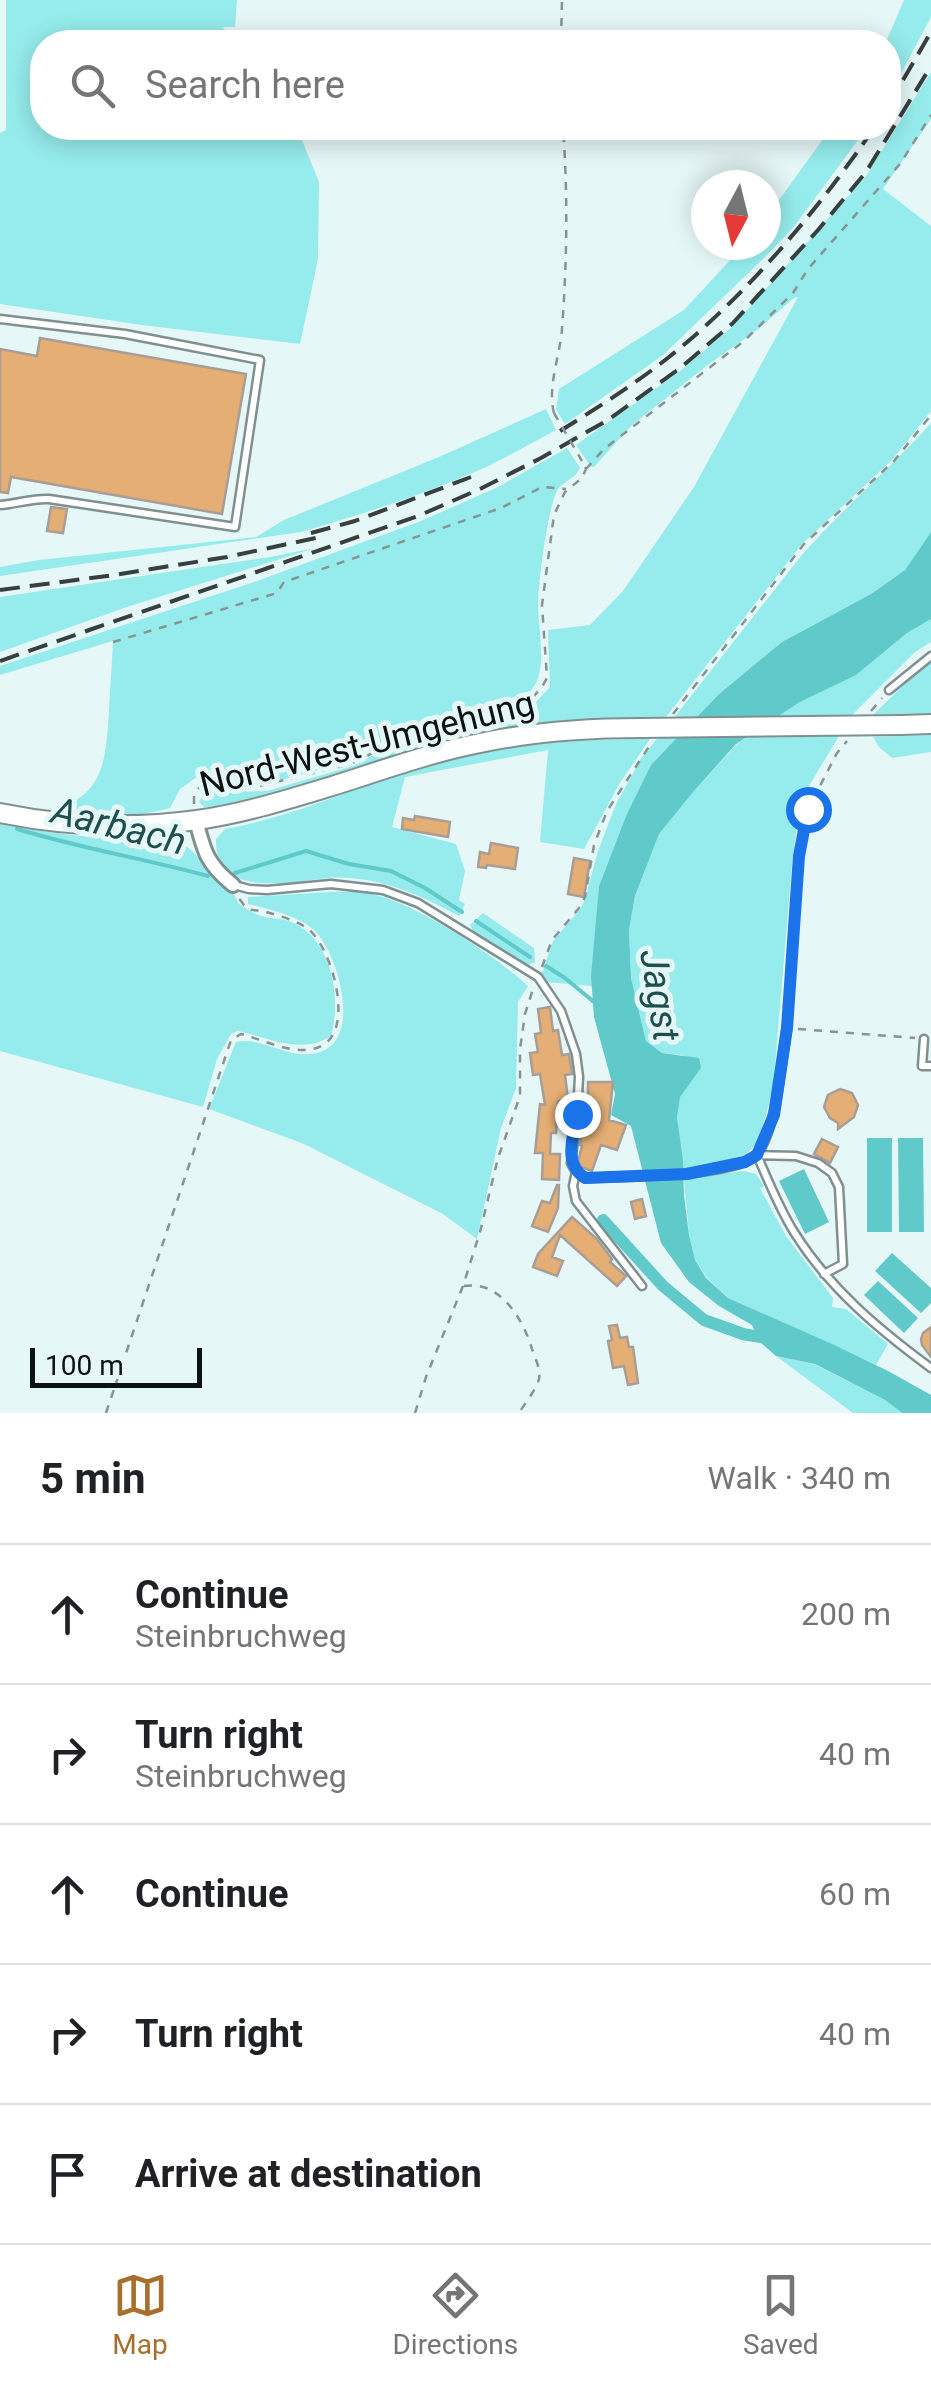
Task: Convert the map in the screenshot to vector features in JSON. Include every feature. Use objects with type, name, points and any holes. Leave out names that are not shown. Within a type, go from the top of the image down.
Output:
[{"type":"main road","name":"Nord-West-Umgehung","points":[[0,813],[104,824],[196,820],[310,793],[471,744],[581,728],[646,735],[931,724]]},
{"type":"street","points":[[196,820],[206,858],[233,884]]},
{"type":"lane","points":[[0,319],[125,334],[260,360],[236,527],[50,499],[0,504]]},
{"type":"lane","points":[[889,690],[931,656]]},
{"type":"lane","points":[[233,884],[249,889],[331,884],[383,890],[418,902],[538,977],[561,1011],[576,1054],[577,1114],[571,1163],[576,1172],[585,1178],[687,1174],[745,1162],[757,1155],[796,1156],[818,1163],[832,1174],[838,1187],[843,1264],[824,1274]]},
{"type":"lane","points":[[787,1028],[774,1115],[757,1155],[792,1230],[824,1274],[867,1318],[931,1368]]},
{"type":"lane","points":[[924,1039],[922,1066],[931,1066]]},
{"type":"lane","points":[[576,1172],[576,1201],[642,1286]]},
{"type":"path","points":[[561,30],[562,0]]},
{"type":"path","points":[[196,820],[194,796],[201,786],[259,786],[351,764],[434,720],[534,696],[546,678],[542,606],[559,502],[604,449],[744,340],[794,293],[808,269],[900,164],[931,116]]},
{"type":"path","points":[[564,140],[567,182],[564,295],[552,394],[554,414],[586,470]]},
{"type":"path","points":[[672,715],[804,544],[894,460],[931,414]]},
{"type":"path","points":[[113,642],[277,593],[284,582],[486,514],[542,487],[569,490]]},
{"type":"path","points":[[868,715],[889,690]]},
{"type":"path","points":[[415,1413],[463,1286],[498,1158],[520,1096],[525,1014],[552,940],[585,897],[594,845],[646,735]]},
{"type":"path","points":[[848,741],[808,809],[799,856],[787,1028],[924,1039]]},
{"type":"path","points":[[106,1413],[231,1040],[241,1034],[298,1050],[321,1047],[334,1036],[338,1017],[336,983],[328,958],[309,929],[248,908],[233,884]]},
{"type":"path","points":[[463,1286],[476,1284],[491,1289],[514,1310],[526,1329],[539,1378],[519,1413]]},
{"type":"shaded area","points":[[6,0],[237,0],[235,27],[222,27],[226,30],[30,30],[30,140],[302,140],[319,182],[318,259],[300,344],[0,304],[0,133],[6,130]]},
{"type":"shaded area","points":[[904,0],[931,0],[931,17],[901,73],[901,30],[891,30]]},
{"type":"shaded area","points":[[931,72],[931,119],[883,189],[931,226],[931,411],[892,460],[802,544],[666,717],[568,720],[484,730],[289,792],[224,807],[204,807],[199,802],[203,795],[213,792],[267,791],[353,766],[438,726],[536,702],[550,687],[548,630],[590,625],[623,591],[694,487],[798,297],[632,425],[594,467],[576,445],[679,372],[732,327],[866,176],[888,140],[901,140],[901,120]]},
{"type":"shaded area","points":[[822,140],[858,140],[781,240],[781,197]]},
{"type":"shaded area","points":[[730,260],[762,260],[663,355],[565,424],[556,410],[559,389],[684,310]]},
{"type":"shaded area","points":[[546,409],[556,430],[472,473],[344,519],[301,532],[0,576],[0,567],[39,560],[256,537],[284,520]]},
{"type":"shaded area","points":[[931,423],[931,532],[905,570],[871,594],[782,642],[719,694],[696,719],[673,719],[801,556]]},
{"type":"shaded area","points":[[567,448],[580,468],[554,498],[538,595],[541,665],[534,687],[527,694],[433,717],[351,761],[278,781],[260,784],[201,774],[180,789],[170,808],[155,812],[45,813],[79,798],[98,777],[106,748],[113,641],[0,675],[0,666],[251,583],[421,521],[498,487]]},
{"type":"shaded area","points":[[931,532],[931,619],[907,633],[856,675],[800,702],[736,744],[659,834],[635,896],[629,930],[631,978],[646,1041],[662,1053],[699,1058],[701,1068],[680,1097],[677,1117],[695,1260],[706,1278],[728,1298],[832,1344],[931,1395],[931,1413],[902,1413],[815,1364],[776,1356],[759,1341],[752,1325],[689,1282],[661,1243],[631,1126],[611,1115],[615,1094],[594,1017],[591,976],[599,886],[651,765],[719,694],[782,642],[871,594],[905,570]]},
{"type":"shaded area","points":[[315,548],[127,607],[0,652],[0,597]]},
{"type":"shaded area","points":[[931,619],[931,642],[915,652],[851,716],[809,786],[797,825],[792,864],[773,1089],[759,1140],[745,1156],[683,1171],[677,1117],[683,1055],[662,1053],[646,1041],[631,978],[629,930],[635,896],[659,834],[737,744],[800,702],[856,674]]},
{"type":"shaded area","points":[[931,658],[931,716],[870,718]]},
{"type":"shaded area","points":[[661,734],[682,734],[626,816],[599,886],[592,986],[545,982],[541,976],[553,941],[581,908],[616,804],[642,757]]},
{"type":"shaded area","points":[[931,735],[931,752],[892,758],[873,737]]},
{"type":"shaded area","points":[[650,739],[620,783],[584,849],[540,842],[548,750],[405,777],[392,827],[456,844],[465,871],[459,900],[465,904],[459,916],[379,882],[333,878],[257,883],[240,879],[227,871],[219,858],[216,839],[225,829],[283,815],[423,767],[526,746]]},
{"type":"shaded area","points":[[0,824],[94,837],[179,841],[238,903],[258,915],[289,921],[315,940],[324,954],[334,987],[331,1036],[297,1045],[238,1031],[231,1034],[217,1059],[203,1107],[0,1051]]},
{"type":"shaded area","points":[[371,894],[409,908],[476,946],[528,986],[518,1002],[516,1088],[501,1128],[477,1239],[443,1214],[304,1144],[209,1109],[236,1042],[257,1042],[309,1054],[333,1044],[341,1030],[338,974],[322,940],[298,920],[248,904],[248,897]]},
{"type":"shaded area","points":[[483,913],[534,948],[535,962],[528,965],[473,931],[470,925]]},
{"type":"shaded area","points":[[867,1138],[892,1138],[892,1232],[867,1232]]},
{"type":"shaded area","points":[[898,1138],[923,1138],[924,1232],[899,1232]]},
{"type":"shaded area","points":[[804,1169],[829,1222],[805,1234],[779,1181]]},
{"type":"shaded area","points":[[744,1171],[756,1174],[764,1186],[760,1188],[786,1236],[833,1298],[832,1307],[846,1309],[888,1344],[876,1365],[728,1298],[707,1278],[695,1260],[689,1235],[684,1178]]},
{"type":"shaded area","points":[[892,1253],[931,1288],[931,1303],[921,1313],[875,1271]]},
{"type":"shaded area","points":[[878,1281],[918,1318],[904,1333],[864,1295]]},
{"type":"shaded area","points":[[776,1356],[814,1364],[885,1400],[902,1413],[853,1413]]},
{"type":"building","points":[[40,338],[246,374],[222,514],[11,477],[8,493],[0,492],[0,349],[37,356]]},
{"type":"building","points":[[51,507],[67,509],[63,533],[47,531]]},
{"type":"building","points":[[415,816],[450,822],[448,837],[402,829],[403,818],[414,820]]},
{"type":"building","points":[[491,843],[518,848],[515,869],[478,867],[480,852],[489,854]]},
{"type":"building","points":[[574,858],[590,861],[584,897],[568,894]]},
{"type":"building","points":[[550,1007],[553,1031],[558,1030],[562,1055],[569,1054],[572,1074],[565,1075],[568,1099],[558,1101],[556,1133],[551,1133],[550,1154],[560,1154],[559,1180],[542,1179],[543,1153],[535,1153],[540,1104],[545,1105],[540,1074],[533,1075],[530,1053],[538,1052],[538,1009]]},
{"type":"building","points":[[588,1082],[613,1082],[609,1120],[626,1125],[617,1150],[601,1145],[592,1171],[578,1162],[584,1117],[588,1117]]},
{"type":"building","points":[[840,1089],[852,1093],[858,1105],[854,1117],[838,1129],[838,1123],[824,1107],[828,1095]]},
{"type":"building","points":[[822,1139],[838,1147],[830,1163],[814,1154]]},
{"type":"building","points":[[557,1185],[558,1208],[548,1232],[532,1226],[542,1201],[550,1203]]},
{"type":"building","points":[[642,1199],[646,1216],[635,1219],[631,1202]]},
{"type":"building","points":[[572,1217],[597,1239],[612,1259],[610,1262],[626,1276],[617,1286],[560,1235],[552,1257],[563,1261],[557,1276],[533,1267],[538,1254]]},
{"type":"building","points":[[617,1325],[620,1338],[627,1337],[629,1347],[633,1347],[638,1383],[628,1385],[624,1366],[613,1368],[609,1326]]},
{"type":"building","points":[[931,1327],[931,1357],[921,1339]]},
{"type":"waterway","name":"Aarbach","points":[[17,829],[208,876]]},
{"type":"waterway","name":"Aarbach","points":[[235,873],[306,851],[391,871],[462,912]]},
{"type":"waterway","name":"Aarbach","points":[[476,921],[530,957]]},
{"type":"waterway","name":"Aarbach","points":[[546,966],[594,1002]]},
{"type":"waterway","points":[[603,1220],[663,1286],[704,1320],[771,1339]]},
{"type":"railway","points":[[901,84],[931,32]]},
{"type":"railway","points":[[901,115],[931,66]]},
{"type":"railway","points":[[560,431],[656,367],[726,307],[805,220],[865,140]]},
{"type":"railway","points":[[0,661],[418,516],[480,489],[608,420],[679,369],[732,324],[818,230],[866,172],[886,140]]},
{"type":"railway","points":[[311,533],[355,521],[471,477]]},
{"type":"railway","points":[[0,590],[227,557],[325,536]]},
{"type":"route","points":[[577,1114],[571,1163],[585,1178],[687,1174],[745,1162],[757,1155],[774,1115],[787,1028],[799,856],[808,809]]},
{"type":"water label","name":"Jagst","points":[[660,995]]}]
